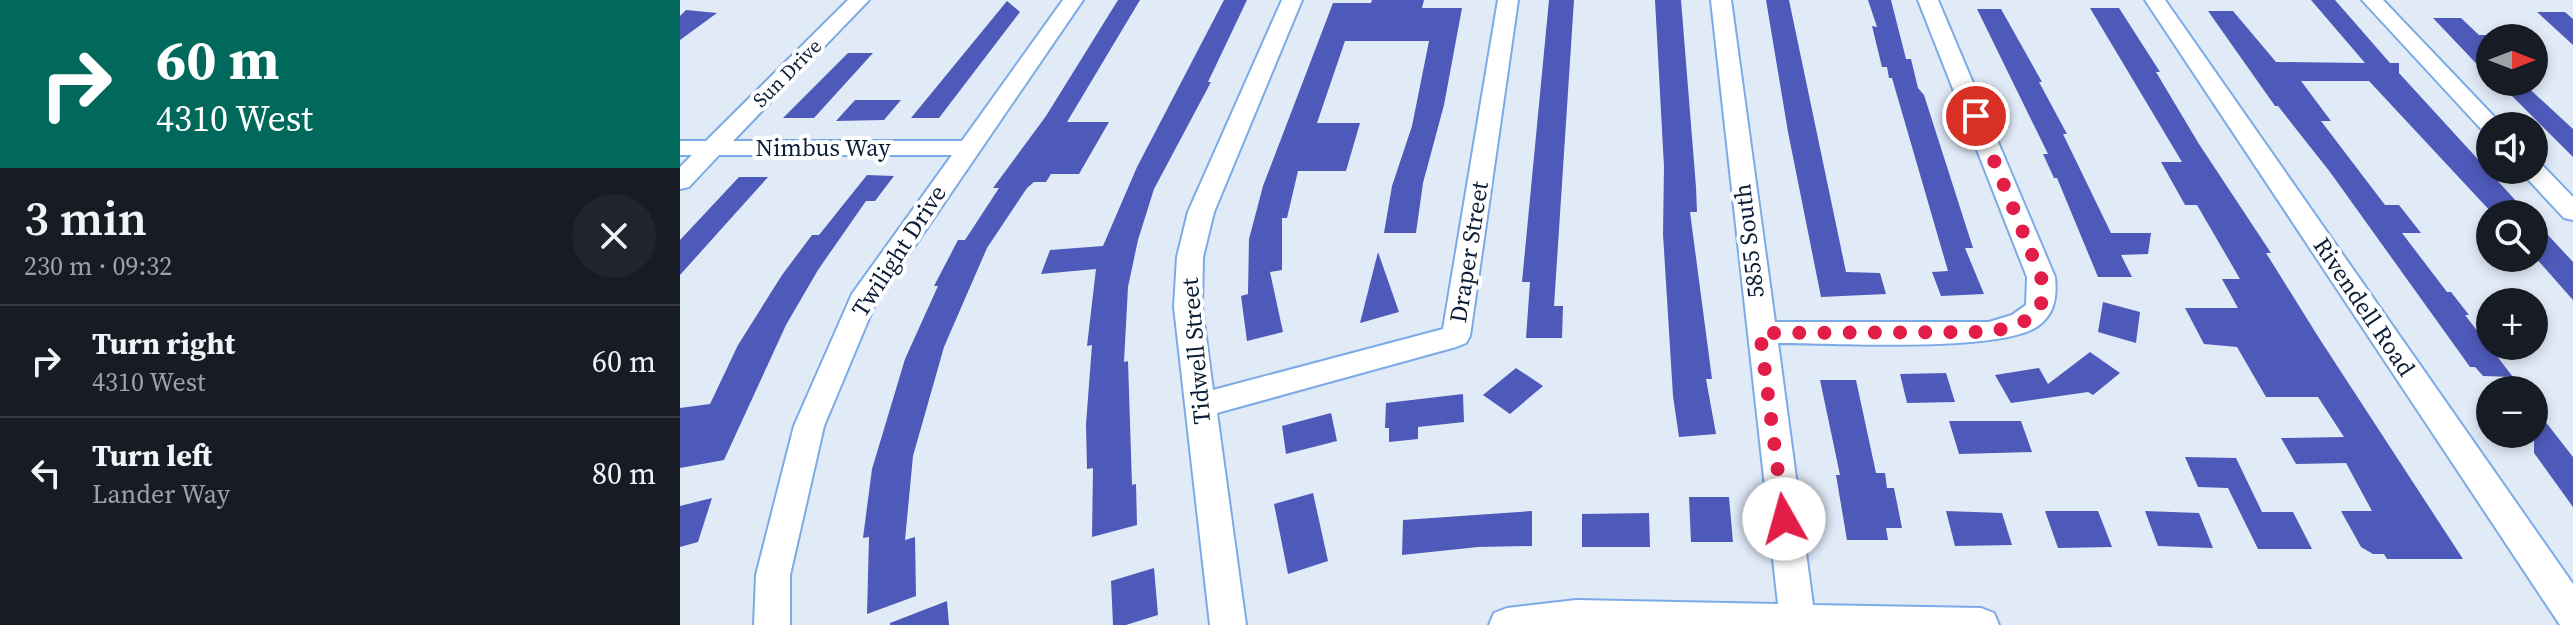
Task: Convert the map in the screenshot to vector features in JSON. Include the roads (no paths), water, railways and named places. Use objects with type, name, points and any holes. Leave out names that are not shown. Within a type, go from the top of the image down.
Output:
[{"type":"street","name":"Sun Drive","points":[[680,181],[859,0]]},
{"type":"street","name":"Twilight Drive","points":[[772,625],[773,575],[809,426],[862,301],[1073,0]]},
{"type":"street","name":"Tidwell Street","points":[[1228,625],[1188,307],[1190,257],[1201,212],[1292,0]]},
{"type":"street","name":"Draper Street","points":[[1199,406],[1456,336],[1508,0]]},
{"type":"street","name":"5855 South","points":[[1721,0],[1798,624]]},
{"type":"street","points":[[1760,333],[1989,332],[2022,324],[2033,317],[2041,305],[2044,289],[2041,277],[1928,0]]},
{"type":"street","name":"Rivendell Road","points":[[2155,0],[2573,614]]},
{"type":"street","points":[[2372,0],[2478,112]]},
{"type":"street","name":"Nimbus Way","points":[[680,148],[967,148]]},
{"type":"street","points":[[2546,184],[2573,212]]},
{"type":"street","points":[[1507,625],[1576,616],[1798,624],[1981,625]]}]
